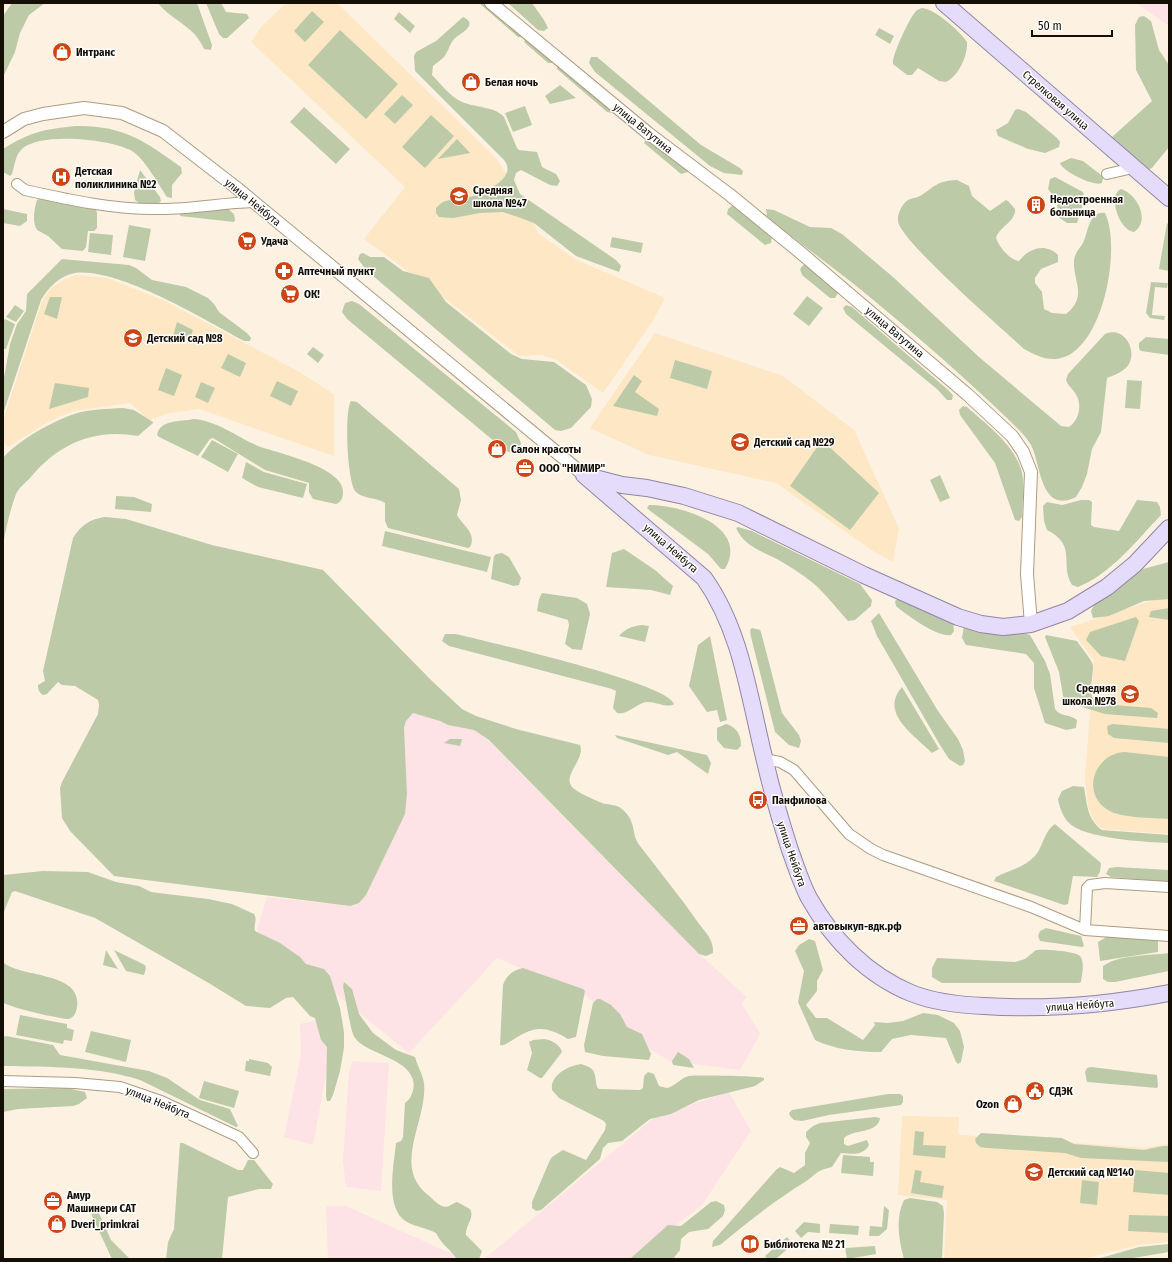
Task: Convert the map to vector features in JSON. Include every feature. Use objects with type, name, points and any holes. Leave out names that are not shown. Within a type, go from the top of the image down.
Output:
[{"type":"main road","name":"Стрелковая улица","points":[[944,3],[1169,198]]},
{"type":"main road","name":"улица Нейбута","points":[[584,474],[601,481],[684,496],[738,513],[958,618],[981,624],[1003,627],[1032,624]]},
{"type":"main road","name":"улица Нейбута","points":[[584,474],[680,555],[704,578],[714,592],[733,634],[764,759],[799,878],[808,897],[821,918],[845,947],[873,973],[911,993],[934,1000],[1014,1008],[1059,1007],[1118,1002],[1169,994]]},
{"type":"main road","points":[[1032,624],[1068,611],[1107,587],[1136,564],[1169,528]]},
{"type":"street","name":"улица Ватутина","points":[[491,3],[648,133],[730,195],[819,268],[968,395],[1012,436],[1023,452],[1031,472],[1027,574],[1032,624]]},
{"type":"street","name":"улица Нейбута","points":[[3,132],[24,119],[63,110],[95,108],[122,113],[163,131],[253,202],[584,474]]},
{"type":"street","points":[[1107,174],[1133,168]]},
{"type":"street","points":[[17,184],[25,190],[84,203],[125,208],[166,209],[253,202]]},
{"type":"street","points":[[764,759],[780,762],[794,770],[849,834],[871,849],[927,872],[1035,908],[1085,930],[1169,936]]},
{"type":"street","points":[[1085,930],[1087,888],[1090,885],[1103,883],[1169,887]]},
{"type":"street","name":"улица Нейбута","points":[[3,1081],[75,1083],[120,1087],[161,1101],[239,1137],[253,1153]]},
{"type":"shaded area","name":"Средняя школа №47","points":[[286,3],[337,3],[496,158],[527,206],[538,233],[575,259],[665,298],[652,322],[603,393],[555,359],[541,355],[519,356],[447,300],[364,239],[405,187],[251,42],[261,27]]},
{"type":"shaded area","points":[[1136,3],[1169,3],[1169,26]]},
{"type":"shaded area","name":"Детский сад №8","points":[[76,275],[107,278],[163,300],[296,370],[334,394],[334,456],[199,409],[170,413],[149,420],[130,403],[73,411],[48,422],[8,447],[3,442],[3,420],[42,301],[51,288],[67,278]]},
{"type":"shaded area","name":"Детский сад №29","points":[[655,333],[783,376],[854,430],[899,528],[893,562],[873,551],[776,483],[649,455],[590,428]]},
{"type":"shaded area","name":"Средняя школа №78","points":[[1169,595],[1169,834],[1103,829],[1095,823],[1088,806],[1085,777],[1094,661],[1070,627]]},
{"type":"shaded area","points":[[413,713],[448,725],[474,730],[489,741],[699,954],[747,997],[742,1003],[760,1034],[740,1070],[670,1061],[648,1048],[585,995],[497,958],[409,1053],[257,930],[267,897],[350,906],[405,814],[407,794],[404,727],[406,721]]},
{"type":"shaded area","points":[[318,1020],[327,1046],[329,1059],[313,1145],[284,1137],[301,1055],[300,1024]]},
{"type":"shaded area","points":[[353,1061],[389,1063],[381,1191],[346,1187],[343,1161],[349,1071]]},
{"type":"shaded area","points":[[729,1092],[751,1131],[702,1205],[633,1259],[484,1259],[655,1117]]},
{"type":"shaded area","name":"Детский сад №140","points":[[902,1116],[959,1117],[958,1134],[963,1135],[1144,1148],[1169,1144],[1169,1242],[1138,1245],[1082,1259],[944,1259],[947,1200],[898,1195]]},
{"type":"shaded area","points":[[326,1206],[346,1206],[441,1249],[471,1259],[328,1259]]},
{"type":"green space","points":[[12,3],[45,3],[29,15],[20,33],[15,52],[3,77],[3,16]]},
{"type":"green space","points":[[158,3],[197,3],[212,45],[211,50],[204,49],[195,34],[170,15]]},
{"type":"green space","points":[[206,3],[221,3],[226,12],[247,14],[249,18],[227,38],[223,38],[219,34]]},
{"type":"green space","points":[[479,3],[489,3],[524,35],[522,37],[518,37]]},
{"type":"green space","points":[[508,3],[532,3],[548,28],[544,31],[538,30]]},
{"type":"green space","points":[[922,8],[934,12],[947,21],[964,37],[967,42],[966,53],[962,65],[955,75],[946,82],[939,81],[918,68],[912,75],[907,75],[893,64],[898,46],[913,15],[918,9]]},
{"type":"green space","points":[[312,11],[324,22],[305,42],[294,31]]},
{"type":"green space","points":[[399,12],[415,26],[410,33],[394,19]]},
{"type":"green space","points":[[1144,16],[1151,21],[1159,50],[1169,65],[1169,147],[1152,168],[1147,170],[1112,139],[1112,137],[1152,101],[1136,70],[1135,25],[1139,17]]},
{"type":"green space","points":[[463,17],[468,20],[469,26],[464,32],[454,39],[445,56],[433,66],[432,75],[456,99],[490,109],[500,113],[504,117],[517,148],[519,150],[537,152],[542,167],[556,174],[560,181],[557,186],[550,185],[521,170],[516,173],[514,180],[520,194],[616,260],[621,266],[619,272],[576,256],[534,223],[503,212],[480,213],[453,218],[439,217],[436,213],[436,208],[443,202],[478,195],[492,187],[502,180],[507,171],[507,165],[504,160],[415,71],[414,56],[416,52],[436,41]]},
{"type":"green space","points":[[879,28],[894,36],[890,44],[875,35]]},
{"type":"green space","points":[[340,30],[398,84],[366,119],[308,65]]},
{"type":"green space","points":[[526,39],[555,60],[552,63],[548,63],[524,42]]},
{"type":"green space","points":[[591,57],[597,57],[701,145],[740,168],[743,171],[742,175],[724,173],[710,166],[595,72],[589,63]]},
{"type":"green space","points":[[557,65],[614,112],[607,112],[557,69]]},
{"type":"green space","points":[[560,85],[576,98],[550,104],[545,96]]},
{"type":"green space","points":[[402,95],[413,105],[395,124],[384,114]]},
{"type":"green space","points":[[525,106],[532,125],[513,132],[505,113]]},
{"type":"green space","points":[[304,107],[350,149],[336,164],[290,122]]},
{"type":"green space","points":[[1018,109],[1026,112],[1057,138],[1060,142],[1059,147],[1045,153],[1028,149],[998,136],[996,130],[1008,123],[1015,110]]},
{"type":"green space","points":[[431,115],[454,136],[425,168],[402,147]]},
{"type":"green space","points":[[76,126],[107,128],[132,136],[156,149],[181,167],[182,173],[172,185],[172,198],[167,197],[137,155],[132,151],[108,143],[76,139],[44,140],[31,144],[20,151],[10,176],[3,172],[3,149],[38,132],[55,128]]},
{"type":"green space","points":[[457,139],[470,153],[438,159]]},
{"type":"green space","points":[[646,139],[689,170],[688,172],[681,174],[644,143]]},
{"type":"green space","points":[[1071,158],[1083,161],[1101,175],[1103,178],[1102,183],[1098,184],[1086,181],[1066,170],[1060,163]]},
{"type":"green space","points":[[140,170],[160,197],[161,201],[159,203],[139,203],[135,200],[134,192]]},
{"type":"green space","points":[[1055,177],[1083,192],[1085,199],[1077,223],[1067,223],[1058,217],[1057,201],[1048,189],[1050,179]]},
{"type":"green space","points":[[957,180],[969,186],[972,196],[990,211],[1006,200],[1015,209],[1015,214],[1000,231],[996,238],[1002,249],[1009,256],[1019,261],[1032,250],[1042,248],[1053,251],[1058,255],[1058,262],[1041,269],[1035,278],[1035,283],[1042,292],[1044,309],[1052,313],[1066,314],[1073,308],[1078,295],[1074,269],[1075,256],[1083,243],[1092,219],[1100,213],[1105,213],[1110,229],[1111,250],[1109,273],[1104,297],[1097,320],[1086,339],[1072,353],[1056,359],[1048,359],[1024,349],[933,265],[903,231],[898,221],[898,215],[900,209],[906,202],[920,196],[940,183]]},
{"type":"green space","points":[[1121,189],[1132,196],[1137,202],[1142,214],[1139,227],[1134,232],[1129,230],[1124,225],[1117,212],[1115,198],[1117,192]]},
{"type":"green space","points":[[41,198],[94,207],[97,212],[97,228],[94,231],[88,231],[86,247],[83,251],[62,249],[48,236],[37,230],[34,223],[34,211],[37,200]]},
{"type":"green space","points":[[733,205],[772,236],[771,243],[765,245],[727,214],[728,209]]},
{"type":"green space","points":[[227,208],[234,214],[234,222],[180,216],[180,212]]},
{"type":"green space","points":[[3,209],[27,214],[27,221],[20,226],[3,223]]},
{"type":"green space","points":[[766,209],[774,210],[810,227],[831,228],[842,234],[893,277],[979,357],[1061,426],[1069,427],[1079,412],[1079,402],[1077,397],[1066,380],[1068,374],[1105,334],[1111,332],[1122,335],[1129,344],[1131,350],[1130,362],[1123,370],[1107,378],[1101,432],[1092,449],[1087,474],[1076,497],[1064,501],[1055,499],[1044,485],[1034,453],[1027,438],[972,385],[914,334],[855,285],[767,216]]},
{"type":"green space","points":[[1167,223],[1169,225],[1169,271],[1159,269]]},
{"type":"green space","points":[[129,225],[151,229],[145,261],[123,257]]},
{"type":"green space","points":[[90,233],[113,235],[111,255],[88,252]]},
{"type":"green space","points":[[612,237],[643,243],[641,253],[610,247]]},
{"type":"green space","points":[[363,253],[370,257],[384,257],[403,271],[429,278],[446,302],[511,354],[522,359],[554,362],[586,385],[592,399],[591,407],[571,428],[561,431],[555,430],[366,270],[358,259],[360,254]]},
{"type":"green space","points":[[62,259],[129,265],[136,268],[152,280],[186,287],[208,298],[219,312],[247,333],[251,338],[250,341],[244,341],[185,309],[137,286],[93,273],[69,274],[59,279],[47,291],[41,300],[3,414],[3,383],[10,344],[17,324],[26,311],[27,294]]},
{"type":"green space","points":[[803,265],[807,265],[837,290],[838,293],[835,298],[830,298],[802,275],[800,269]]},
{"type":"green space","points":[[1151,282],[1168,283],[1167,288],[1155,287],[1152,315],[1165,316],[1164,320],[1150,318],[1146,313]]},
{"type":"green space","points":[[807,296],[823,308],[809,326],[793,314]]},
{"type":"green space","points":[[50,297],[62,297],[57,319],[44,314]]},
{"type":"green space","points":[[352,301],[359,304],[516,432],[521,443],[520,450],[513,453],[506,451],[347,319],[342,312],[345,303]]},
{"type":"green space","points":[[15,305],[24,311],[16,322],[6,317]]},
{"type":"green space","points":[[846,305],[852,307],[947,389],[953,395],[952,400],[947,400],[938,390],[846,314],[843,308]]},
{"type":"green space","points":[[5,319],[15,324],[6,349],[3,349],[3,321]]},
{"type":"green space","points":[[177,322],[193,330],[190,339],[182,336],[178,343],[172,340]]},
{"type":"green space","points":[[1146,337],[1169,339],[1169,355],[1141,351],[1139,349],[1139,343]]},
{"type":"green space","points":[[313,347],[324,355],[318,363],[307,354]]},
{"type":"green space","points":[[228,354],[246,363],[240,377],[221,368]]},
{"type":"green space","points":[[675,360],[712,371],[707,389],[670,378]]},
{"type":"green space","points":[[166,368],[182,375],[174,396],[158,390]]},
{"type":"green space","points":[[634,375],[642,381],[635,392],[659,409],[657,416],[613,406]]},
{"type":"green space","points":[[1127,380],[1142,381],[1140,409],[1125,408]]},
{"type":"green space","points":[[277,381],[298,391],[291,406],[270,396]]},
{"type":"green space","points":[[201,382],[215,388],[208,403],[195,397]]},
{"type":"green space","points":[[55,383],[89,388],[88,397],[49,409]]},
{"type":"green space","points":[[351,401],[357,402],[459,489],[461,500],[457,515],[471,534],[472,542],[470,547],[468,548],[388,528],[385,521],[385,503],[362,496],[356,492],[350,476],[347,432],[349,407]]},
{"type":"green space","points":[[963,406],[967,407],[1000,437],[1014,454],[1019,463],[1023,478],[1023,489],[1022,517],[1019,521],[1015,520],[995,463],[960,415],[959,410]]},
{"type":"green space","points":[[123,408],[134,410],[153,423],[138,436],[106,434],[92,437],[78,441],[52,456],[20,488],[16,494],[8,519],[3,545],[3,458],[26,438],[65,417],[86,411]]},
{"type":"green space","points":[[193,419],[210,422],[258,446],[294,457],[322,468],[333,475],[340,483],[343,492],[341,500],[336,504],[313,499],[309,492],[309,483],[265,470],[213,438],[210,439],[198,456],[157,435],[162,426],[172,422]]},
{"type":"green space","points":[[212,440],[238,454],[228,472],[201,457]]},
{"type":"green space","points":[[822,440],[879,493],[850,530],[790,486]]},
{"type":"green space","points":[[246,462],[264,472],[307,484],[303,498],[258,487],[242,478]]},
{"type":"green space","points":[[940,475],[950,498],[940,502],[930,480]]},
{"type":"green space","points":[[116,496],[134,497],[152,504],[151,512],[115,509]]},
{"type":"green space","points":[[1081,500],[1089,500],[1092,502],[1091,525],[1094,527],[1119,531],[1137,500],[1157,502],[1160,507],[1161,515],[1123,556],[1102,574],[1078,587],[1072,585],[1068,577],[1065,549],[1062,542],[1047,530],[1044,521],[1043,506],[1047,502],[1062,505]]},
{"type":"green space","points":[[649,505],[678,509],[694,514],[709,521],[721,530],[728,541],[730,554],[725,569],[721,569],[708,554],[649,510],[647,508]]},
{"type":"green space","points":[[105,517],[126,519],[212,545],[323,570],[432,681],[462,709],[476,716],[516,729],[580,745],[580,756],[570,777],[572,787],[582,794],[602,803],[618,806],[627,814],[632,823],[635,837],[640,846],[708,935],[713,947],[713,953],[706,956],[699,954],[489,740],[474,730],[448,725],[413,713],[406,721],[404,727],[407,794],[405,814],[366,895],[359,903],[350,906],[114,876],[70,831],[62,818],[60,788],[98,714],[98,700],[75,686],[62,685],[58,682],[47,694],[43,695],[38,688],[38,685],[45,681],[43,671],[73,538],[86,523]]},
{"type":"green space","points":[[738,527],[752,531],[860,584],[872,600],[871,606],[855,620],[848,621],[813,583],[786,564],[748,544],[739,534],[736,528]]},
{"type":"green space","points":[[385,531],[491,557],[487,572],[382,546]]},
{"type":"green space","points":[[624,549],[655,570],[673,586],[670,595],[651,590],[606,587],[612,553]]},
{"type":"green space","points":[[502,553],[509,557],[521,578],[519,585],[514,586],[491,579],[494,556]]},
{"type":"green space","points":[[1169,562],[1169,599],[1144,601],[1109,616],[1093,618],[1091,611],[1095,603],[1143,569]]},
{"type":"green space","points":[[542,593],[577,598],[587,604],[590,614],[582,650],[572,649],[565,644],[569,625],[568,620],[537,611],[539,599]]},
{"type":"green space","points":[[899,598],[953,622],[954,631],[951,635],[945,635],[922,625],[896,606],[895,601]]},
{"type":"green space","points":[[1169,608],[1169,620],[1149,617],[1151,611]]},
{"type":"green space","points":[[879,613],[938,711],[958,739],[963,750],[965,761],[963,765],[960,766],[949,759],[877,636],[871,621]]},
{"type":"green space","points":[[1136,617],[1139,621],[1125,661],[1101,656],[1086,640],[1090,632]]},
{"type":"green space","points":[[642,625],[649,626],[645,642],[619,636],[629,628]]},
{"type":"green space","points":[[964,625],[1021,632],[1030,635],[1045,661],[1050,674],[1055,709],[1057,712],[1075,718],[1077,720],[1076,728],[1066,730],[1045,723],[1034,688],[1034,663],[1026,654],[966,645],[962,638]]},
{"type":"green space","points":[[752,628],[760,630],[761,632],[782,713],[799,735],[801,741],[799,748],[789,745],[775,732],[751,637],[750,630]]},
{"type":"green space","points":[[445,634],[456,634],[610,674],[664,695],[674,704],[668,706],[646,702],[624,713],[617,713],[613,708],[616,691],[612,689],[449,646],[442,641]]},
{"type":"green space","points":[[1046,635],[1077,641],[1093,665],[1091,694],[1096,702],[1101,704],[1151,708],[1158,713],[1157,718],[1105,714],[1066,702],[1063,696],[1059,672],[1045,637]]},
{"type":"green space","points":[[710,636],[727,720],[720,722],[717,710],[707,712],[689,686],[698,645]]},
{"type":"green space","points":[[902,687],[939,749],[932,753],[909,731],[897,715],[894,706],[896,697]]},
{"type":"green space","points":[[726,724],[736,729],[738,732],[741,746],[737,750],[724,748],[717,740],[717,728]]},
{"type":"green space","points":[[1113,724],[1169,729],[1169,743],[1114,738],[1108,734],[1107,726]]},
{"type":"green space","points":[[615,735],[707,755],[711,763],[708,774],[677,752],[668,755],[617,738]]},
{"type":"green space","points":[[450,739],[462,739],[460,746],[444,743]]},
{"type":"green space","points":[[1125,752],[1169,757],[1169,819],[1121,815],[1108,810],[1099,803],[1093,784],[1099,766],[1106,759],[1115,754]]},
{"type":"green space","points":[[1073,786],[1084,787],[1088,811],[1093,821],[1102,830],[1169,835],[1169,843],[1146,842],[1100,836],[1076,828],[1064,817],[1058,799],[1062,791]]},
{"type":"green space","points":[[1055,824],[1101,863],[1100,872],[1097,877],[1073,876],[1068,904],[1064,905],[994,881],[996,877],[1031,860],[1038,852],[1048,831]]},
{"type":"green space","points":[[1117,867],[1169,870],[1169,882],[1111,877],[1106,874],[1109,868]]},
{"type":"green space","points":[[43,871],[88,872],[116,882],[139,886],[151,892],[208,899],[232,904],[254,914],[256,918],[255,931],[280,943],[300,957],[306,964],[324,969],[330,976],[340,1008],[344,1032],[344,1048],[340,1071],[330,1101],[327,1101],[326,1096],[327,1047],[321,1040],[315,1018],[310,1016],[293,997],[286,998],[270,1008],[246,1006],[95,918],[15,891],[12,892],[3,914],[3,875]]},
{"type":"green space","points":[[1046,928],[1081,936],[1084,946],[1082,947],[1040,941],[1038,936],[1040,931]]},
{"type":"green space","points":[[1108,936],[1158,939],[1158,952],[1100,961],[1098,942]]},
{"type":"green space","points":[[809,939],[815,941],[823,970],[817,981],[817,991],[806,1005],[816,1018],[827,1018],[863,1040],[875,1025],[874,1022],[888,1023],[903,1021],[923,1013],[938,1015],[954,1023],[960,1031],[964,1047],[961,1062],[958,1064],[956,1062],[946,1038],[911,1035],[892,1039],[881,1052],[847,1050],[815,1040],[798,1002],[804,971],[795,951],[799,945]]},
{"type":"green space","points":[[106,950],[118,969],[103,965]]},
{"type":"green space","points":[[114,950],[145,965],[146,968],[144,975],[126,971]]},
{"type":"green space","points":[[1036,950],[1052,950],[1077,954],[1080,956],[1082,958],[1083,965],[1081,982],[942,983],[932,977],[932,968],[937,958],[1015,962],[1025,959]]},
{"type":"green space","points":[[1169,953],[1169,971],[1115,982],[1108,982],[1103,979],[1103,966],[1110,962],[1126,957]]},
{"type":"green space","points":[[3,962],[22,971],[60,981],[70,987],[76,995],[76,1013],[69,1019],[66,1019],[3,1003]]},
{"type":"green space","points":[[523,968],[585,991],[576,1037],[568,1039],[552,1031],[539,1029],[526,1032],[506,1044],[500,1045],[503,985],[510,974]]},
{"type":"green space","points":[[344,982],[352,989],[359,1014],[373,1033],[396,1050],[415,1057],[424,1083],[424,1097],[414,1142],[412,1170],[417,1183],[438,1204],[446,1207],[457,1202],[470,1209],[471,1219],[466,1235],[482,1251],[479,1259],[457,1259],[440,1240],[436,1233],[407,1222],[400,1216],[395,1207],[392,1186],[396,1143],[401,1141],[403,1137],[405,1103],[411,1097],[414,1084],[411,1074],[403,1067],[394,1060],[371,1050],[355,1038],[351,1029],[348,1014],[343,987]]},
{"type":"green space","points":[[597,999],[611,1005],[620,1014],[627,1027],[642,1034],[651,1054],[649,1060],[603,1056],[585,1052],[584,1045],[593,1003]]},
{"type":"green space","points":[[20,1015],[67,1024],[67,1028],[74,1030],[72,1041],[64,1040],[63,1044],[16,1035]]},
{"type":"green space","points":[[91,1031],[131,1040],[126,1062],[85,1052]]},
{"type":"green space","points":[[6,1036],[53,1045],[60,1055],[149,1071],[167,1078],[200,1100],[230,1109],[238,1126],[236,1127],[140,1080],[123,1075],[72,1068],[3,1066],[3,1037]]},
{"type":"green space","points":[[544,1039],[555,1043],[562,1052],[542,1078],[540,1078],[527,1070],[532,1053],[529,1042]]},
{"type":"green space","points":[[678,1052],[689,1059],[694,1068],[673,1065],[672,1061]]},
{"type":"green space","points":[[249,1059],[268,1063],[272,1067],[270,1076],[245,1071],[246,1061],[249,1061]]},
{"type":"green space","points":[[581,1064],[590,1068],[594,1072],[597,1087],[599,1089],[640,1090],[643,1088],[644,1076],[648,1072],[654,1074],[659,1086],[667,1088],[689,1076],[751,1077],[764,1078],[764,1080],[755,1086],[699,1100],[671,1114],[650,1119],[622,1141],[608,1143],[603,1148],[600,1159],[541,1210],[536,1211],[532,1208],[532,1202],[552,1157],[563,1150],[586,1160],[605,1130],[606,1124],[604,1121],[559,1098],[552,1090],[554,1080],[561,1072]]},
{"type":"green space","points":[[1091,1067],[1157,1075],[1158,1086],[1157,1088],[1087,1082],[1085,1072],[1087,1068]]},
{"type":"green space","points":[[204,1081],[239,1091],[234,1108],[199,1098]]},
{"type":"green space","points":[[67,1088],[85,1092],[87,1098],[79,1104],[73,1106],[18,1109],[3,1112],[3,1089]]},
{"type":"green space","points":[[888,1094],[900,1094],[903,1096],[903,1102],[901,1105],[829,1115],[802,1121],[794,1120],[789,1113],[792,1110]]},
{"type":"green space","points":[[875,1117],[880,1118],[875,1127],[853,1133],[844,1138],[844,1144],[848,1146],[867,1140],[869,1145],[867,1149],[857,1154],[841,1153],[832,1167],[817,1173],[761,1212],[720,1245],[712,1247],[713,1241],[776,1170],[780,1167],[794,1173],[805,1165],[805,1153],[810,1143],[806,1137],[806,1132],[813,1126],[820,1123]]},
{"type":"green space","points":[[915,1131],[924,1132],[923,1145],[946,1146],[945,1158],[913,1155]]},
{"type":"green space","points":[[981,1133],[1062,1138],[1074,1144],[1144,1150],[1169,1146],[1169,1162],[1081,1158],[1065,1153],[980,1147],[976,1143],[975,1139]]},
{"type":"green space","points":[[180,1143],[183,1143],[238,1170],[243,1170],[248,1160],[254,1160],[273,1184],[271,1189],[259,1189],[228,1197],[222,1259],[166,1259],[168,1242],[174,1229]]},
{"type":"green space","points":[[843,1155],[870,1157],[870,1162],[874,1162],[873,1176],[841,1173]]},
{"type":"green space","points":[[915,1170],[922,1171],[920,1182],[944,1186],[942,1198],[911,1193]]},
{"type":"green space","points":[[1135,1170],[1169,1173],[1169,1195],[1133,1192]]},
{"type":"green space","points":[[1082,1180],[1099,1182],[1097,1205],[1080,1203]]},
{"type":"green space","points":[[910,1198],[937,1202],[943,1206],[942,1259],[904,1259],[899,1237],[899,1222],[901,1207],[904,1200]]},
{"type":"green space","points":[[716,1201],[724,1205],[725,1210],[723,1216],[708,1229],[689,1232],[681,1239],[680,1250],[673,1259],[630,1259],[668,1225],[681,1226],[711,1202]]},
{"type":"green space","points":[[884,1206],[889,1210],[887,1229],[879,1236],[869,1236],[870,1226],[882,1227]]},
{"type":"green space","points":[[94,1209],[98,1211],[111,1240],[130,1259],[112,1259],[92,1216],[91,1212]]},
{"type":"green space","points":[[1129,1215],[1169,1216],[1169,1233],[1128,1231]]},
{"type":"green space","points":[[804,1222],[820,1224],[820,1233],[808,1232],[801,1238],[795,1231]]},
{"type":"green space","points":[[830,1224],[859,1226],[858,1235],[829,1233]]},
{"type":"green space","points":[[787,1237],[793,1244],[776,1259],[767,1259],[765,1256]]},
{"type":"green space","points":[[1169,1244],[1169,1252],[1127,1259],[1097,1259],[1139,1247]]},
{"type":"green space","points":[[875,1246],[876,1254],[847,1259],[845,1248]]},
{"type":"place","name":"Интранс","points":[[62,52]]},
{"type":"place","name":"Белая ночь","points":[[471,82]]},
{"type":"place","name":"Детская поликлиника №2","points":[[61,177]]},
{"type":"place","name":"Средняя школа №47","points":[[459,196]]},
{"type":"place","name":"Недостроенная больница","points":[[1036,205]]},
{"type":"place","name":"Удача","points":[[247,241]]},
{"type":"place","name":"Аптечный пункт","points":[[284,271]]},
{"type":"place","name":"ОК!","points":[[290,294]]},
{"type":"place","name":"Детский сад №8","points":[[133,338]]},
{"type":"place","name":"Детский сад №29","points":[[740,442]]},
{"type":"place","name":"Салон красоты","points":[[497,449]]},
{"type":"place","name":"ООО \"НИМИР\"","points":[[525,468]]},
{"type":"place","name":"Средняя школа №78","points":[[1130,694]]},
{"type":"place","name":"Панфилова","points":[[758,800]]},
{"type":"place","name":"автовыкуп-вдк.рф","points":[[799,926]]},
{"type":"place","name":"СДЭК","points":[[1035,1091]]},
{"type":"place","name":"Ozon","points":[[1013,1104]]},
{"type":"place","name":"Детский сад №140","points":[[1034,1172]]},
{"type":"place","name":"Амур Машинери CAT","points":[[53,1201]]},
{"type":"place","name":"Dveri_primkrai","points":[[57,1224]]},
{"type":"place","name":"Библиотека № 21","points":[[750,1244]]}]
